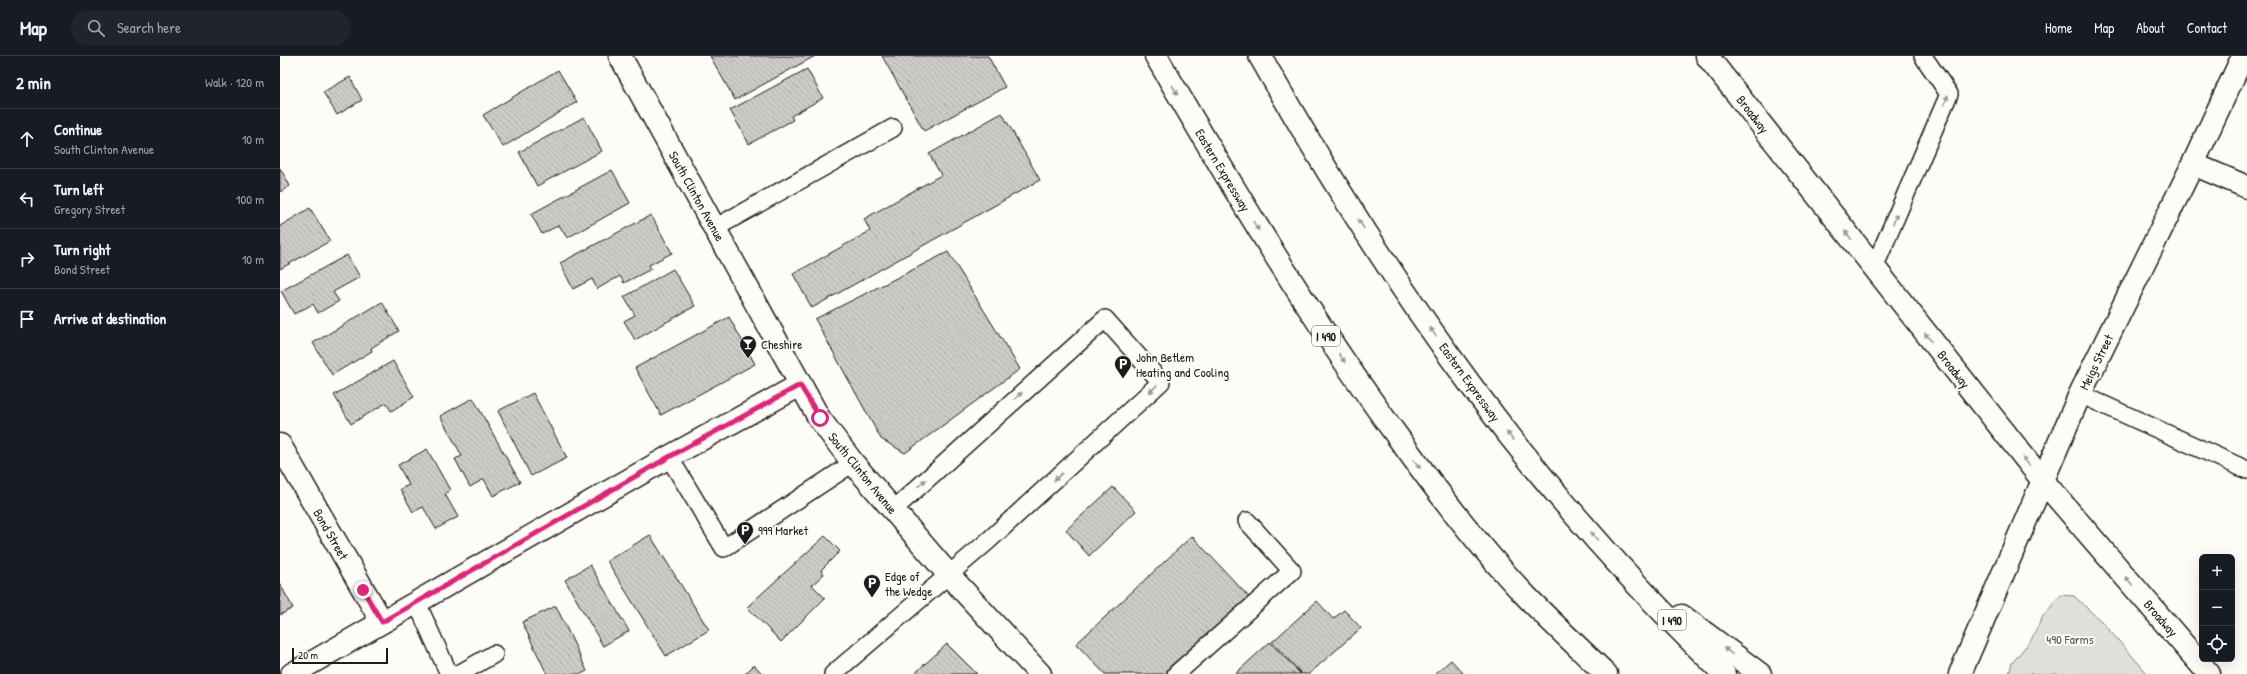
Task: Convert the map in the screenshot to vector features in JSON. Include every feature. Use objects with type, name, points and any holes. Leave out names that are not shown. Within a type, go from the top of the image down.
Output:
[{"type":"main road","name":"South Clinton Avenue","points":[[620,56],[800,385],[820,418],[853,463],[893,510],[948,574],[1040,674]]},
{"type":"main road","name":"Eastern Expressway","points":[[1156,56],[1249,214],[1345,363],[1449,505],[1526,596],[1606,674]]},
{"type":"main road","name":"Eastern Expressway","points":[[1260,56],[1342,195],[1405,292],[1470,384],[1542,476],[1620,565],[1724,674]]},
{"type":"main road","name":"Broadway","points":[[1707,56],[2042,481],[2209,674]]},
{"type":"main road","name":"Meigs Street","points":[[1960,674],[2080,394],[2193,164],[2243,56]]},
{"type":"main road","points":[[2193,164],[2247,187]]},
{"type":"main road","points":[[292,674],[669,457],[800,385]]},
{"type":"main road","name":"Bond Street","points":[[280,445],[382,622]]},
{"type":"main road","points":[[1620,565],[1671,607],[1760,674]]},
{"type":"main road","points":[[1526,596],[1591,674]]},
{"type":"lane","points":[[1874,268],[1949,94],[1923,56]]},
{"type":"lane","points":[[715,228],[893,128]]},
{"type":"lane","points":[[833,674],[988,541],[1161,382],[1104,318],[893,510]]},
{"type":"lane","points":[[2080,394],[2247,470]]},
{"type":"lane","points":[[669,457],[724,548],[853,463]]},
{"type":"lane","points":[[1176,674],[1292,571],[1247,521]]},
{"type":"lane","points":[[417,603],[449,674]]},
{"type":"lane","points":[[459,674],[494,654]]},
{"type":"green space","name":"490 Farms","points":[[2061,595],[2074,596],[2102,622],[2148,674],[2009,674],[2012,663],[2031,640],[2043,616]]},
{"type":"building","points":[[710,56],[815,56],[735,100]]},
{"type":"building","points":[[882,56],[988,56],[1005,87],[924,131]]},
{"type":"building","points":[[807,69],[823,98],[791,116],[793,120],[749,144],[730,110]]},
{"type":"building","points":[[558,70],[577,102],[503,147],[483,115]]},
{"type":"building","points":[[350,77],[362,100],[337,115],[323,92]]},
{"type":"building","points":[[1002,113],[1040,180],[812,308],[793,274],[870,231],[864,219],[941,175],[929,154]]},
{"type":"building","points":[[584,117],[602,151],[537,186],[519,152]]},
{"type":"building","points":[[280,168],[290,186],[280,192]]},
{"type":"building","points":[[612,170],[630,203],[567,238],[559,225],[542,234],[531,214]]},
{"type":"building","points":[[310,208],[330,241],[280,269],[280,226]]},
{"type":"building","points":[[651,215],[672,253],[649,265],[651,269],[624,283],[620,276],[597,289],[592,279],[573,289],[560,263]]},
{"type":"building","points":[[948,252],[1020,369],[905,453],[881,439],[815,319]]},
{"type":"building","points":[[347,255],[360,277],[333,292],[339,301],[318,313],[313,304],[294,314],[281,291]]},
{"type":"building","points":[[673,269],[695,306],[635,340],[624,321],[635,315],[624,297]]},
{"type":"building","points":[[382,302],[399,331],[371,348],[372,351],[332,375],[313,343]]},
{"type":"building","points":[[729,317],[755,364],[661,415],[635,368]]},
{"type":"building","points":[[393,361],[414,397],[391,411],[386,403],[351,424],[334,395]]},
{"type":"building","points":[[533,393],[567,458],[531,476],[498,411]]},
{"type":"building","points":[[473,398],[520,482],[493,496],[484,479],[470,487],[455,459],[462,456],[440,416]]},
{"type":"building","points":[[427,449],[450,490],[445,494],[458,517],[436,529],[423,507],[413,512],[400,489],[409,485],[398,465]]},
{"type":"building","points":[[1113,487],[1136,511],[1089,556],[1066,530]]},
{"type":"building","points":[[650,535],[709,630],[666,656],[607,561]]},
{"type":"building","points":[[825,536],[840,551],[821,570],[824,574],[812,585],[825,598],[781,642],[747,607]]},
{"type":"building","points":[[1192,536],[1249,597],[1166,674],[1105,674],[1076,644]]},
{"type":"building","points":[[590,565],[629,631],[603,646],[565,580]]},
{"type":"building","points":[[280,584],[293,608],[280,615]]},
{"type":"building","points":[[1317,601],[1333,619],[1344,610],[1361,628],[1309,674],[1302,674],[1272,642]]},
{"type":"building","points":[[556,606],[587,671],[581,674],[547,674],[522,622]]},
{"type":"building","points":[[1270,642],[1301,674],[1235,674]]},
{"type":"building","points":[[947,644],[977,674],[914,674]]},
{"type":"building","points":[[1451,660],[1464,674],[1435,674]]},
{"type":"building","points":[[754,665],[763,674],[745,674]]},
{"type":"place","name":"Cheshire","points":[[748,359]]},
{"type":"place","name":"John Betlem Heating and Cooling","points":[[1123,379]]},
{"type":"place","name":"999 Market","points":[[745,545]]},
{"type":"place","name":"Edge of the Wedge","points":[[872,598]]},
{"type":"route","points":[[363,590],[382,622],[669,457],[800,385],[820,418]]}]
